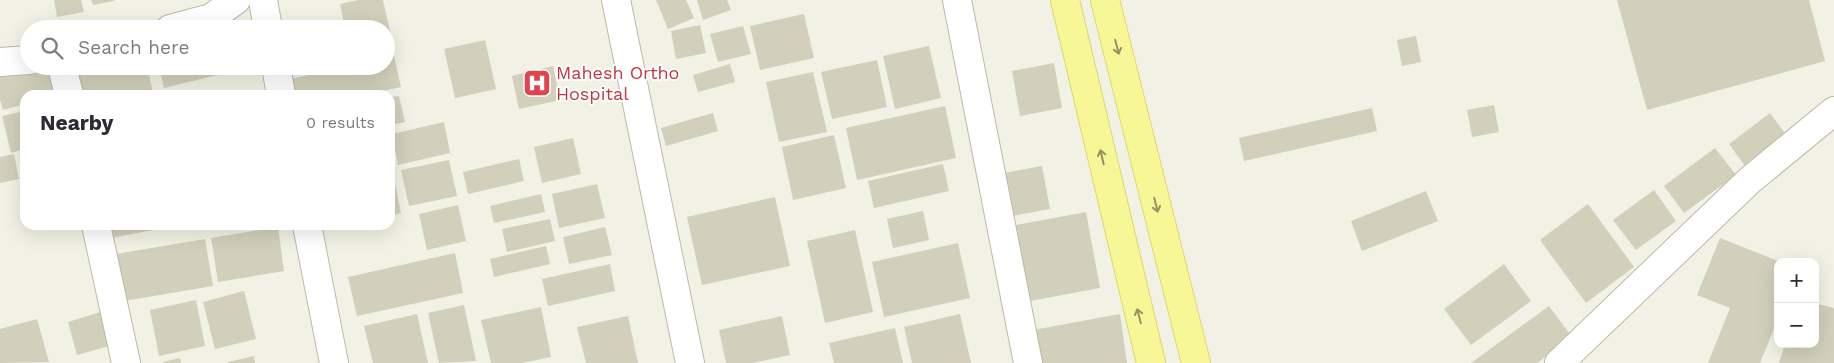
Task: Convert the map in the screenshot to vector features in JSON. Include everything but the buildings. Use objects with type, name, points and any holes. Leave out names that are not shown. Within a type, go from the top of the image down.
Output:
[{"type":"main road","points":[[1065,0],[1151,363]]},
{"type":"main road","points":[[1105,0],[1196,363]]},
{"type":"street","points":[[204,20],[211,18],[236,0]]},
{"type":"street","points":[[263,0],[266,20]]},
{"type":"street","points":[[616,0],[690,363]]},
{"type":"street","points":[[957,0],[1028,363]]},
{"type":"street","points":[[0,62],[20,61]]},
{"type":"street","points":[[64,75],[67,90]]},
{"type":"street","points":[[278,75],[280,90]]},
{"type":"street","points":[[1559,363],[1750,180],[1833,112]]},
{"type":"street","points":[[97,230],[126,363]]},
{"type":"street","points":[[308,230],[334,363]]},
{"type":"place","name":"Mahesh Ortho Hospital","points":[[537,83]]}]
